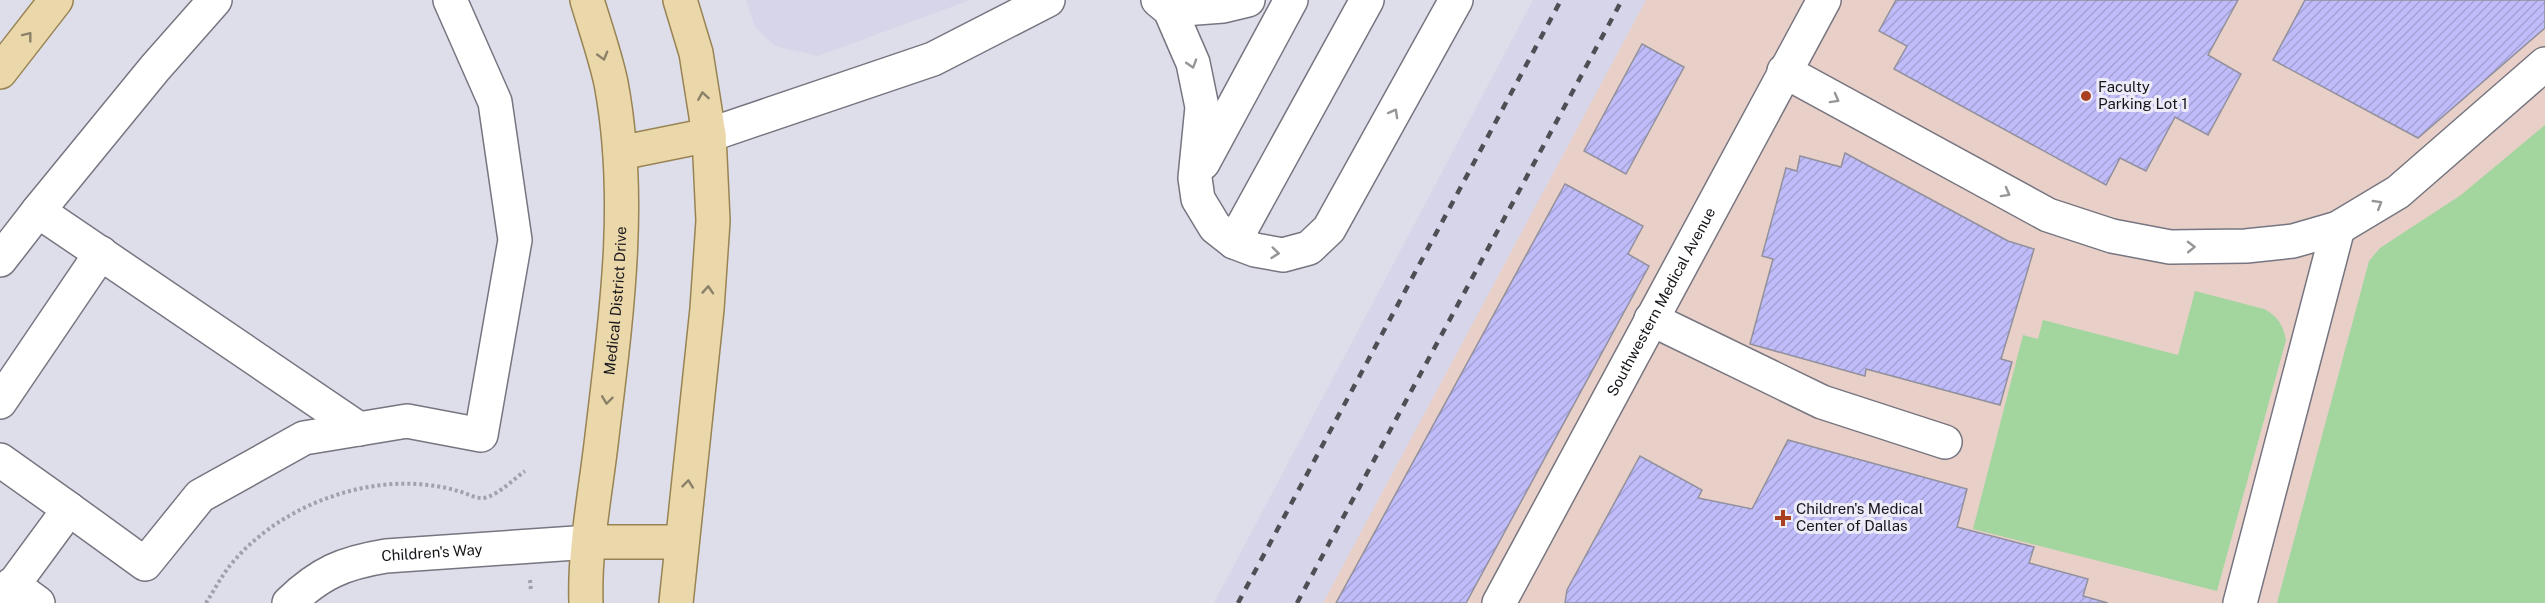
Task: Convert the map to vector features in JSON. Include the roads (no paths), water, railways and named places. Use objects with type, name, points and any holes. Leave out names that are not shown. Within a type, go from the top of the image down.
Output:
[{"type":"main road","points":[[0,72],[56,0]]},
{"type":"main road","name":"Medical District Drive","points":[[586,0],[610,82],[620,153],[622,240],[617,313],[590,543],[586,603]]},
{"type":"main road","points":[[676,603],[707,309],[713,221],[709,135],[696,53],[680,0]]},
{"type":"main road","points":[[620,153],[709,135]]},
{"type":"main road","points":[[590,543],[682,542]]},
{"type":"street","points":[[0,260],[155,68],[215,0]]},
{"type":"street","points":[[0,460],[145,564],[200,496],[304,438],[407,421],[481,435],[515,240],[495,102],[450,0]]},
{"type":"street","points":[[1248,0],[1223,6],[1164,5],[1193,63],[1202,107],[1195,178],[1198,199],[1215,227],[1234,242],[1255,250],[1283,255],[1309,248],[1329,229],[1456,0]]},
{"type":"street","points":[[1195,178],[1291,0]]},
{"type":"street","points":[[1234,242],[1367,0]]},
{"type":"street","name":"Southwestern Medical Avenue","points":[[1499,603],[1824,0]]},
{"type":"street","points":[[709,135],[933,59],[1037,3]]},
{"type":"street","points":[[1784,71],[2048,215],[2112,236],[2170,247],[2246,246],[2293,241],[2338,228],[2398,192],[2545,64]]},
{"type":"street","points":[[38,211],[359,429]]},
{"type":"street","points":[[2240,603],[2338,228]]},
{"type":"street","points":[[0,402],[101,253]]},
{"type":"street","points":[[1651,319],[1822,402],[1945,442]]},
{"type":"street","points":[[38,603],[6,593],[69,509]]},
{"type":"street","name":"Children's Way","points":[[289,603],[310,583],[336,569],[362,560],[410,554],[590,543]]},
{"type":"railway","points":[[1238,603],[1561,0]]},
{"type":"railway","points":[[1297,603],[1622,0]]},
{"type":"place","name":"Faculty Parking Lot 1","points":[[2086,96]]},
{"type":"place","name":"Children's Medical Center of Dallas","points":[[1783,518]]}]
